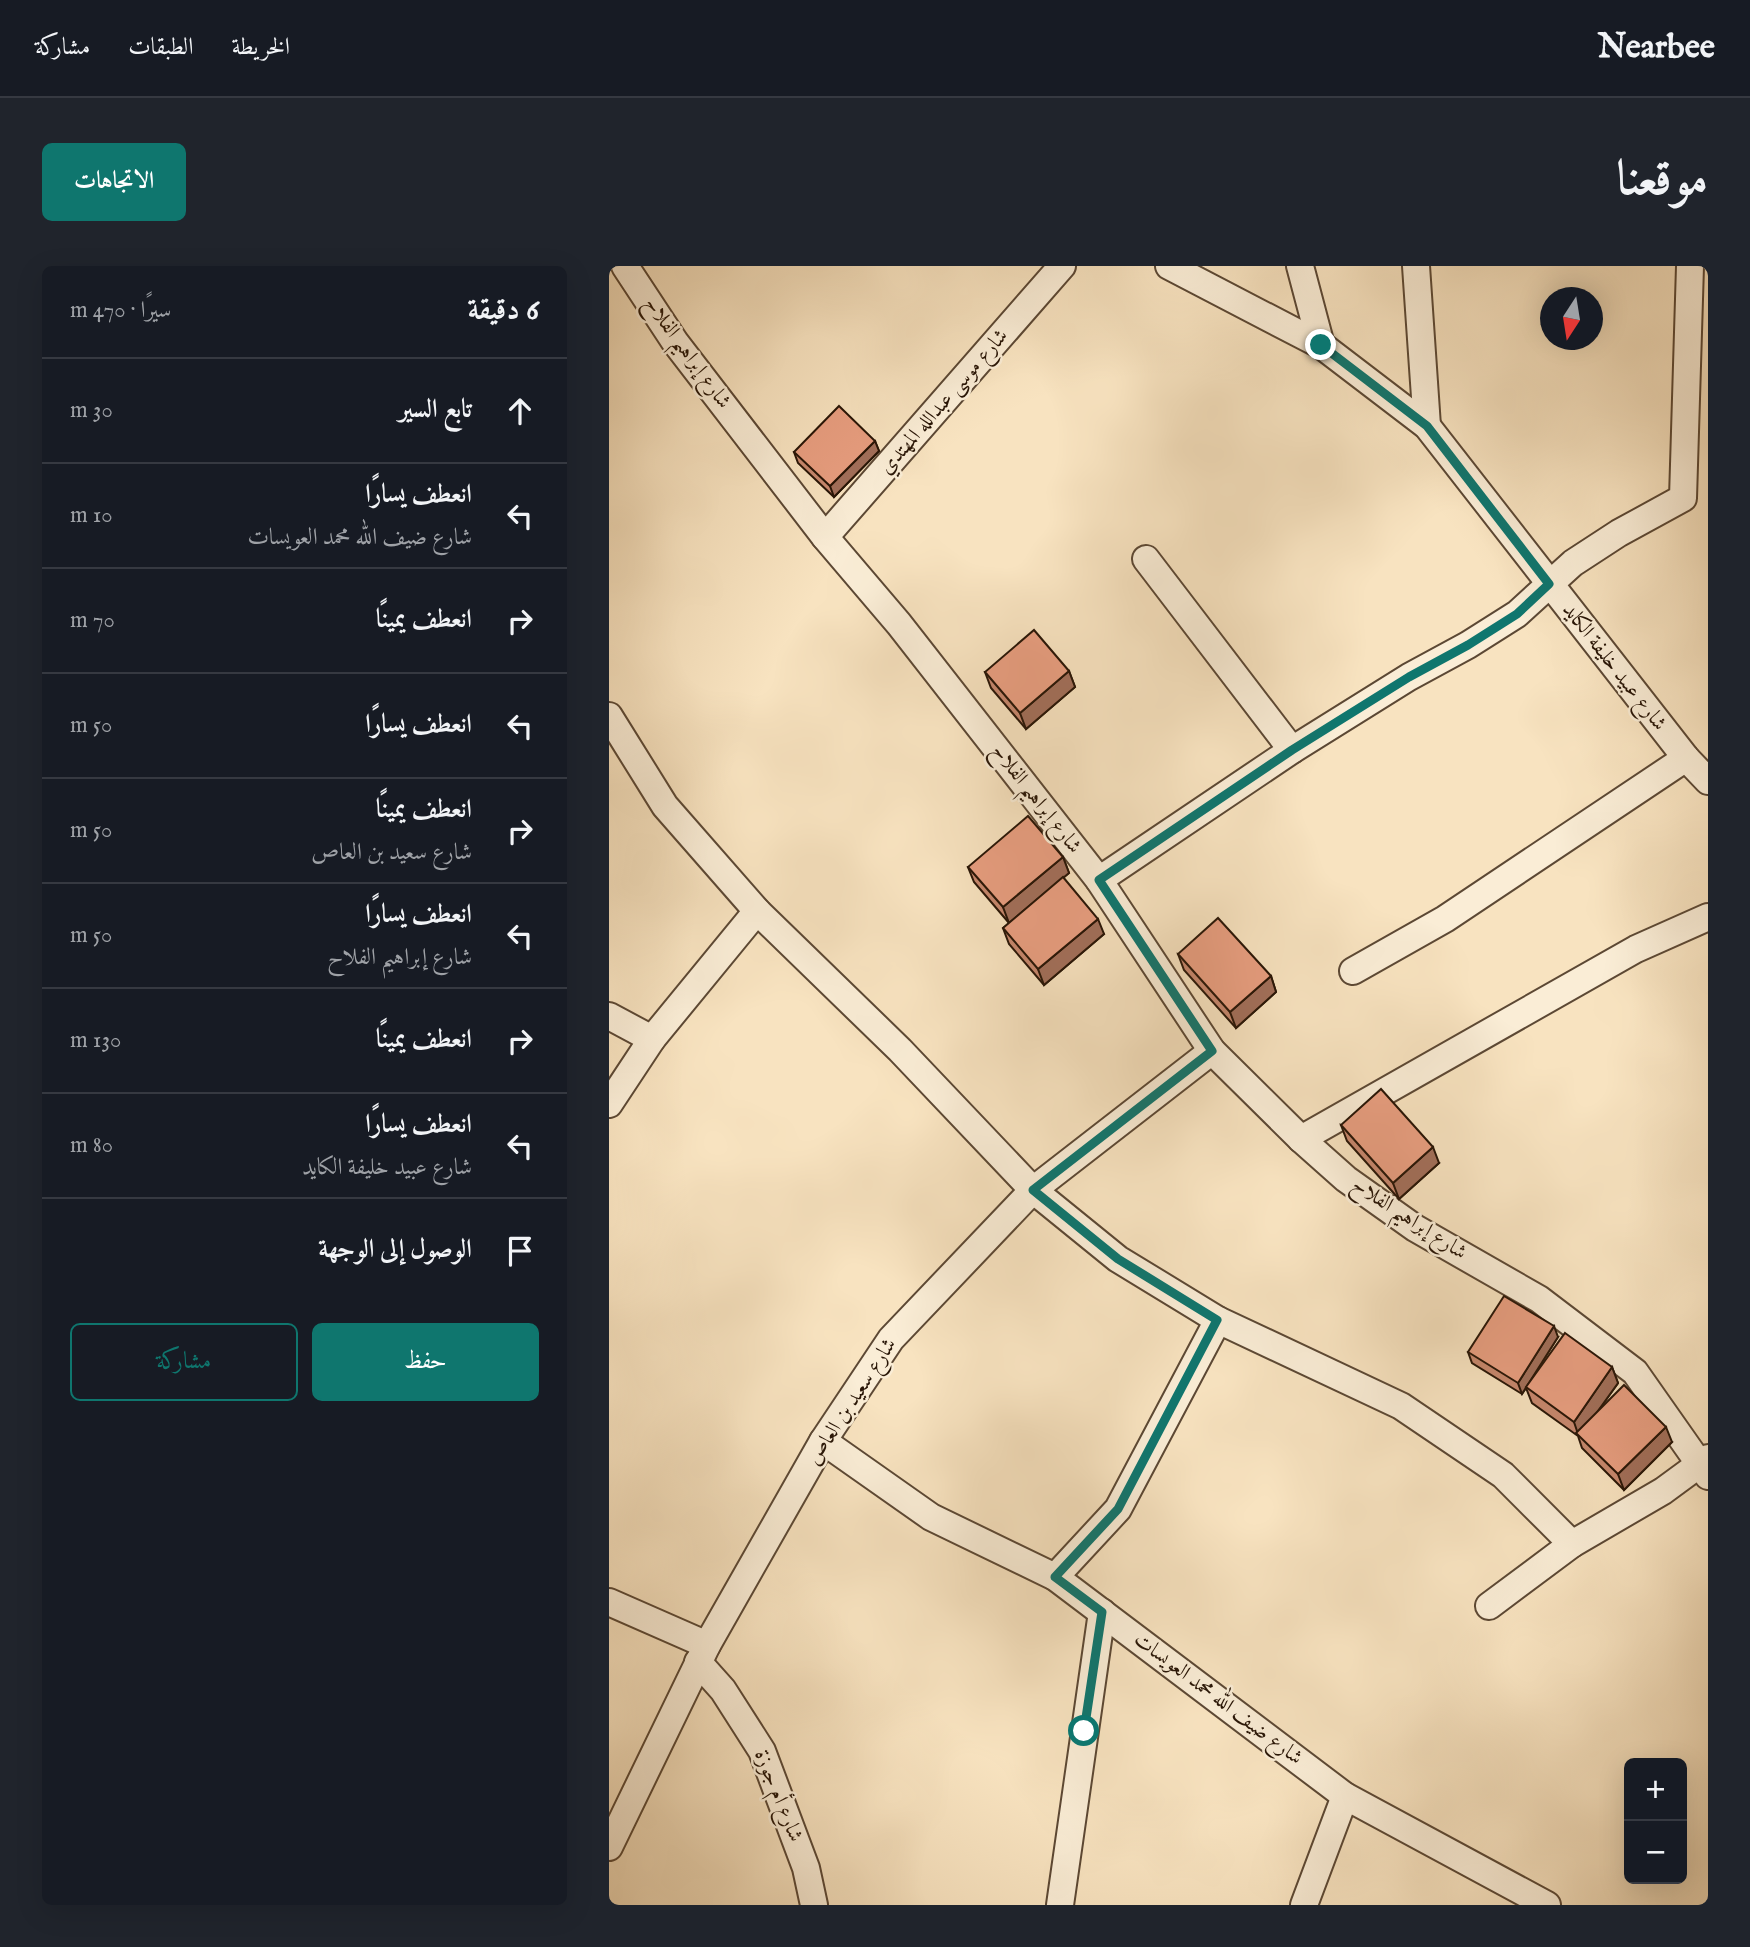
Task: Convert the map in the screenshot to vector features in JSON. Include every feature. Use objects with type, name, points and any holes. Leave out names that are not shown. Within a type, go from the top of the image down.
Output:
[{"type":"street","name":"شارع إبراهيم الفلاح","points":[[625,266],[675,342],[825,537],[899,624],[1099,880],[1212,1051],[1301,1139],[1346,1179],[1415,1228],[1539,1299],[1635,1372],[1705,1466]]},
{"type":"street","name":"شارع موسى عبدالله المهتدي","points":[[825,537],[1062,266]]},
{"type":"street","name":"شارع عبيد خليفة الكايد","points":[[1169,266],[1321,345],[1427,426],[1686,758],[1708,781]]},
{"type":"street","points":[[1300,266],[1321,345]]},
{"type":"street","points":[[1416,266],[1427,426]]},
{"type":"street","points":[[1099,880],[1292,750],[1517,614],[1573,563],[1619,533],[1696,495],[1690,266]]},
{"type":"street","points":[[1146,559],[1292,750]]},
{"type":"street","points":[[609,716],[665,806],[757,911],[900,1051],[1033,1190],[1118,1259],[1217,1320],[1401,1406],[1503,1475],[1572,1544]]},
{"type":"street","points":[[1353,971],[1445,919],[1686,758]]},
{"type":"street","points":[[609,1104],[652,1039],[757,911]]},
{"type":"street","points":[[1301,1139],[1636,949],[1708,917]]},
{"type":"street","points":[[609,1016],[652,1039]]},
{"type":"street","name":"شارع سعيد بن العاص","points":[[609,1847],[703,1653],[823,1441],[891,1339],[1033,1190],[1212,1051]]},
{"type":"street","points":[[1055,1577],[1118,1509],[1217,1320]]},
{"type":"street","name":"شارع ضيف الله محمد العويسات","points":[[823,1441],[931,1517],[1055,1577],[1345,1796],[1547,1905]]},
{"type":"street","points":[[1489,1606],[1572,1544],[1705,1466]]},
{"type":"street","points":[[609,1602],[703,1653]]},
{"type":"street","points":[[1059,1905],[1102,1612]]},
{"type":"street","name":"شارع أم جوزة","points":[[703,1653],[762,1751],[806,1868],[814,1905]]},
{"type":"street","points":[[1304,1905],[1345,1796]]},
{"type":"building","points":[[839,406],[875,441],[830,486],[794,452]]},
{"type":"building","points":[[1034,630],[1069,671],[1020,713],[985,672]]},
{"type":"building","points":[[1028,816],[1063,857],[1003,907],[968,867]]},
{"type":"building","points":[[1063,877],[1098,919],[1038,969],[1003,928]]},
{"type":"building","points":[[1218,918],[1271,976],[1230,1012],[1178,954]]},
{"type":"building","points":[[1381,1089],[1433,1147],[1393,1183],[1341,1125]]},
{"type":"building","points":[[1504,1296],[1554,1326],[1518,1383],[1468,1352]]},
{"type":"building","points":[[1565,1333],[1612,1367],[1574,1422],[1526,1387]]},
{"type":"building","points":[[1624,1385],[1666,1427],[1618,1474],[1576,1433]]},
{"type":"route","points":[[1084,1731],[1102,1612],[1055,1577],[1118,1509],[1217,1320],[1118,1259],[1033,1190],[1212,1051],[1099,880],[1292,750],[1517,614],[1549,584],[1427,426],[1321,345]]}]
